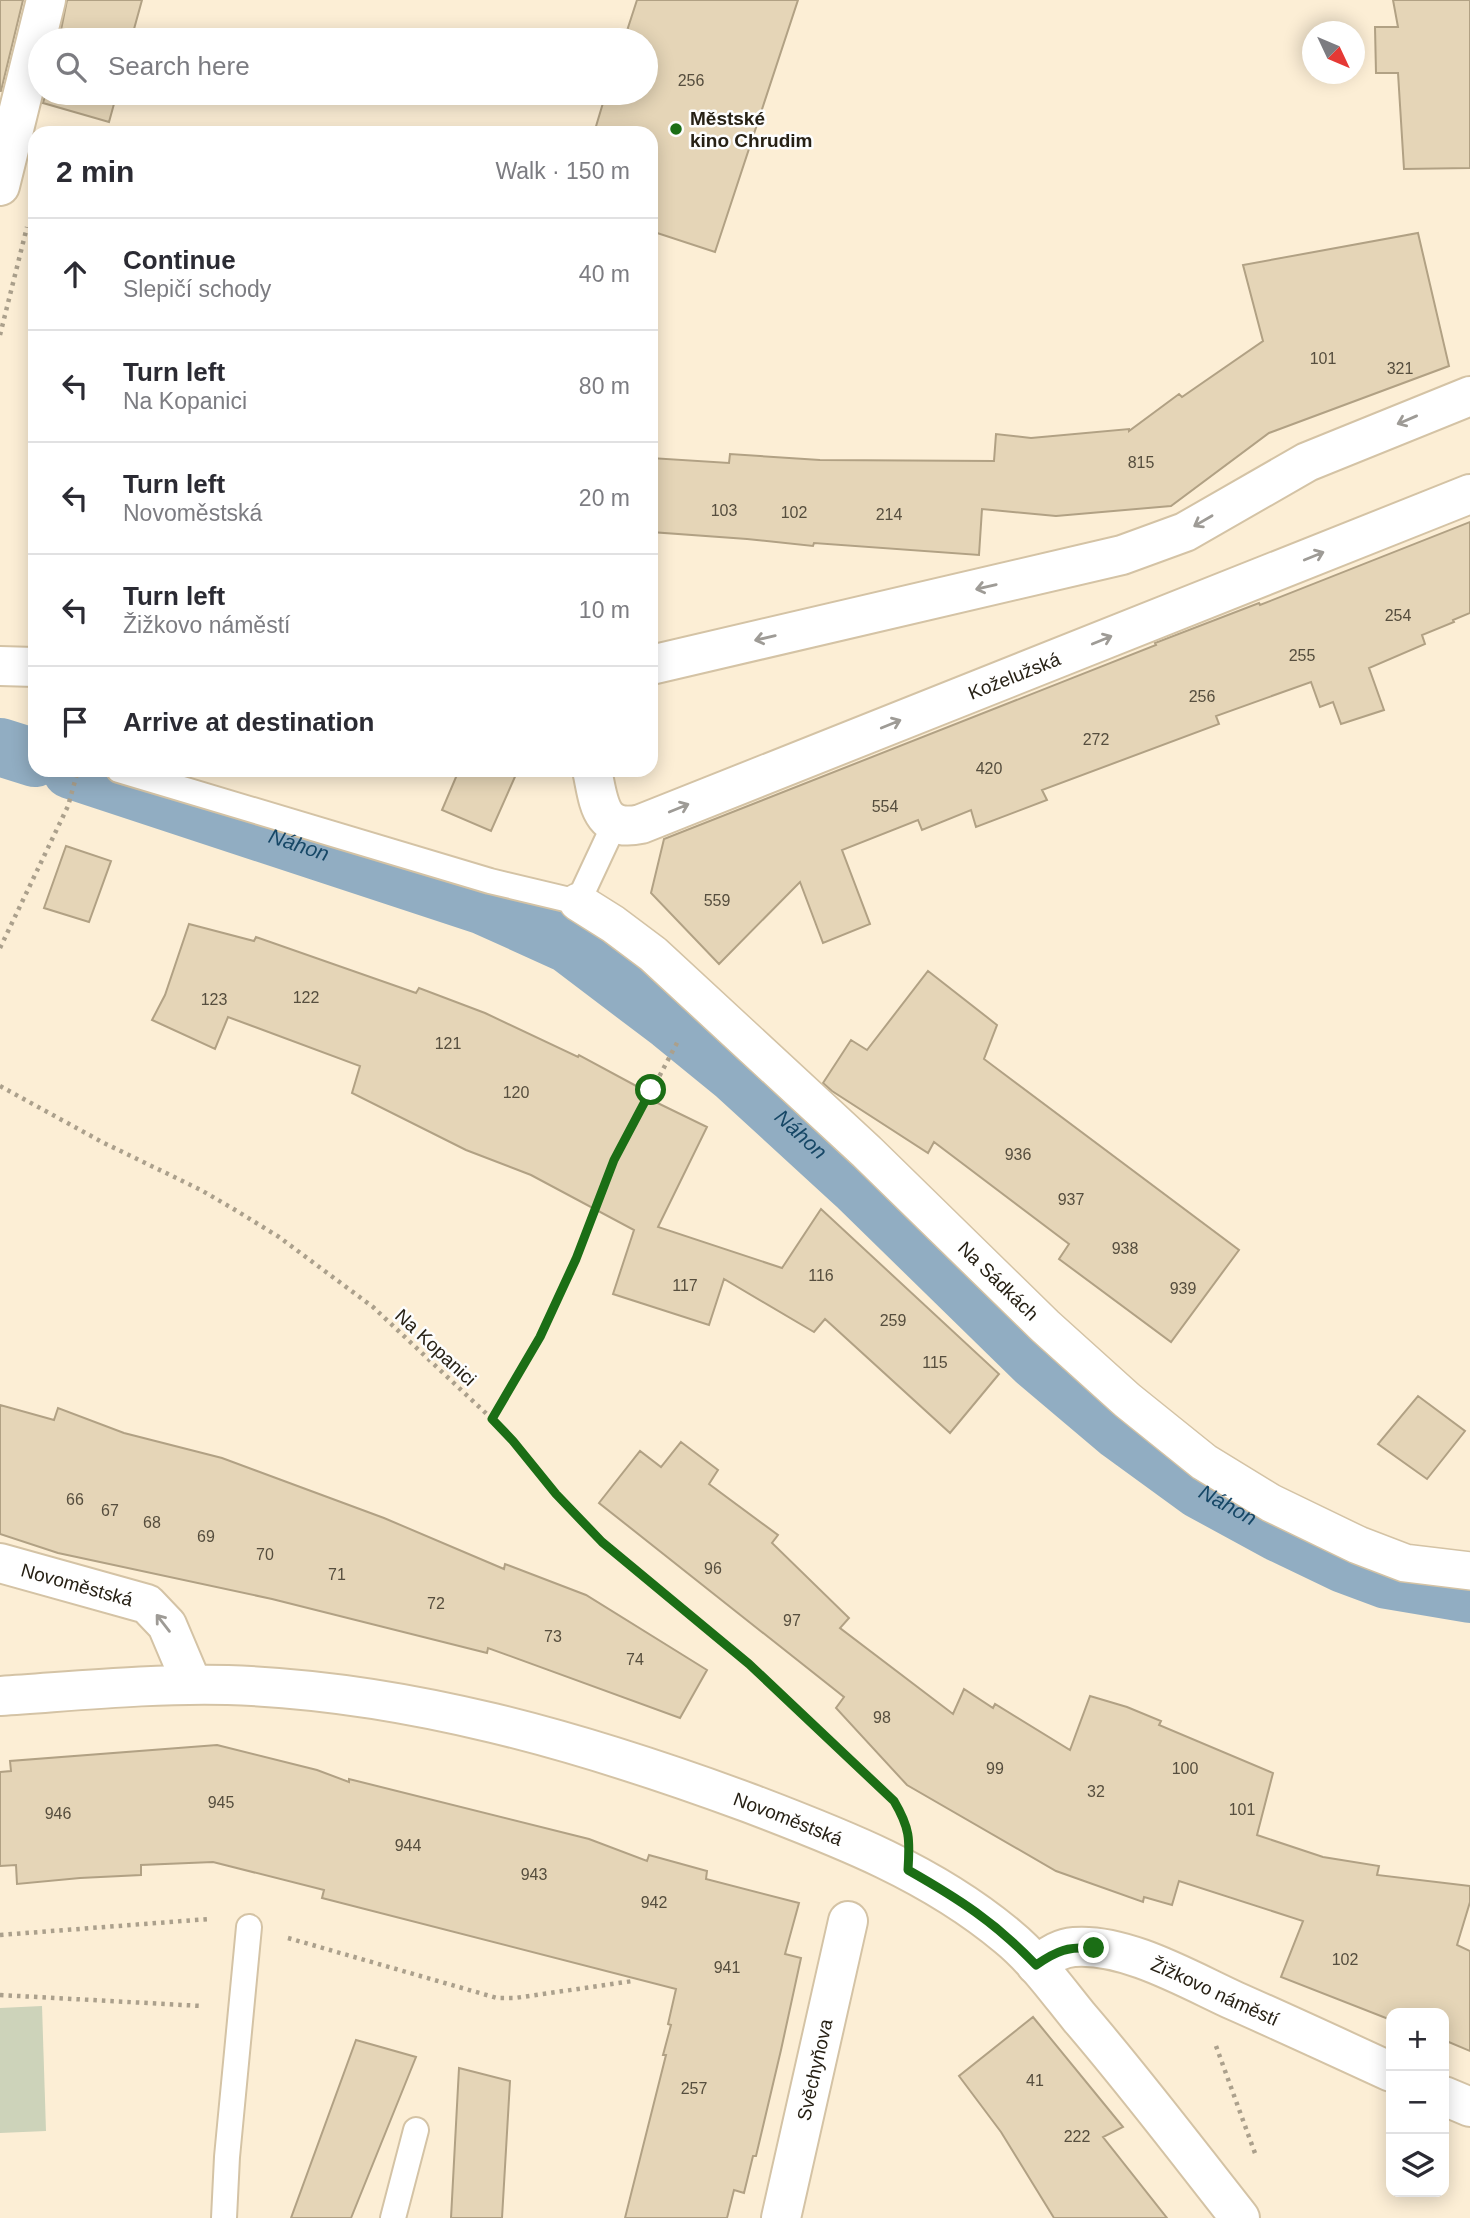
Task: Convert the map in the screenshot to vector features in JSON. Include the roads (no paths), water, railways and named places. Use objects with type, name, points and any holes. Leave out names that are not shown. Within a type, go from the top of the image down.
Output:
[{"type":"street","points":[[40,28],[47,0]]},
{"type":"street","points":[[0,186],[28,75]]},
{"type":"street","points":[[658,663],[1122,555],[1185,532],[1307,462],[1464,396],[1470,396]]},
{"type":"street","name":"Koželužská","points":[[614,825],[627,827],[641,824],[1470,494]]},
{"type":"street","points":[[0,666],[28,667]]},
{"type":"street","points":[[594,777],[600,806],[614,825]]},
{"type":"street","name":"Na Sádkách","points":[[578,902],[653,954],[867,1152],[1045,1326],[1127,1400],[1204,1462],[1271,1503],[1358,1545],[1405,1563],[1470,1571]]},
{"type":"street","name":"Novoměstská","points":[[0,1563],[147,1604],[167,1625],[192,1684]]},
{"type":"street","name":"Novoměstská","points":[[0,1696],[192,1684],[298,1690],[376,1699],[522,1729],[599,1751],[694,1783],[870,1850],[978,1912],[1013,1940],[1101,2042],[1240,2218]]},
{"type":"street","name":"Svěchyňova","points":[[781,2218],[848,1921]]},
{"type":"street","name":"Žižkovo náměstí","points":[[1036,1965],[1056,1951],[1072,1947],[1094,1948],[1131,1956],[1389,2071]]},
{"type":"street","points":[[1449,2098],[1470,2108]]},
{"type":"lane","points":[[142,777],[490,881],[578,902],[614,825]]},
{"type":"lane","points":[[224,2218],[249,1927]]},
{"type":"lane","points":[[393,2218],[416,2130]]},
{"type":"waterway","name":"Náhon","points":[[0,747],[28,756]]},
{"type":"waterway","name":"Náhon","points":[[92,777],[484,906],[568,944],[736,1075],[856,1185],[1035,1360],[1119,1431],[1200,1490],[1279,1533],[1344,1564],[1387,1580],[1470,1594]]},
{"type":"place","name":"Městské kino Chrudim","points":[[676,129]]}]
